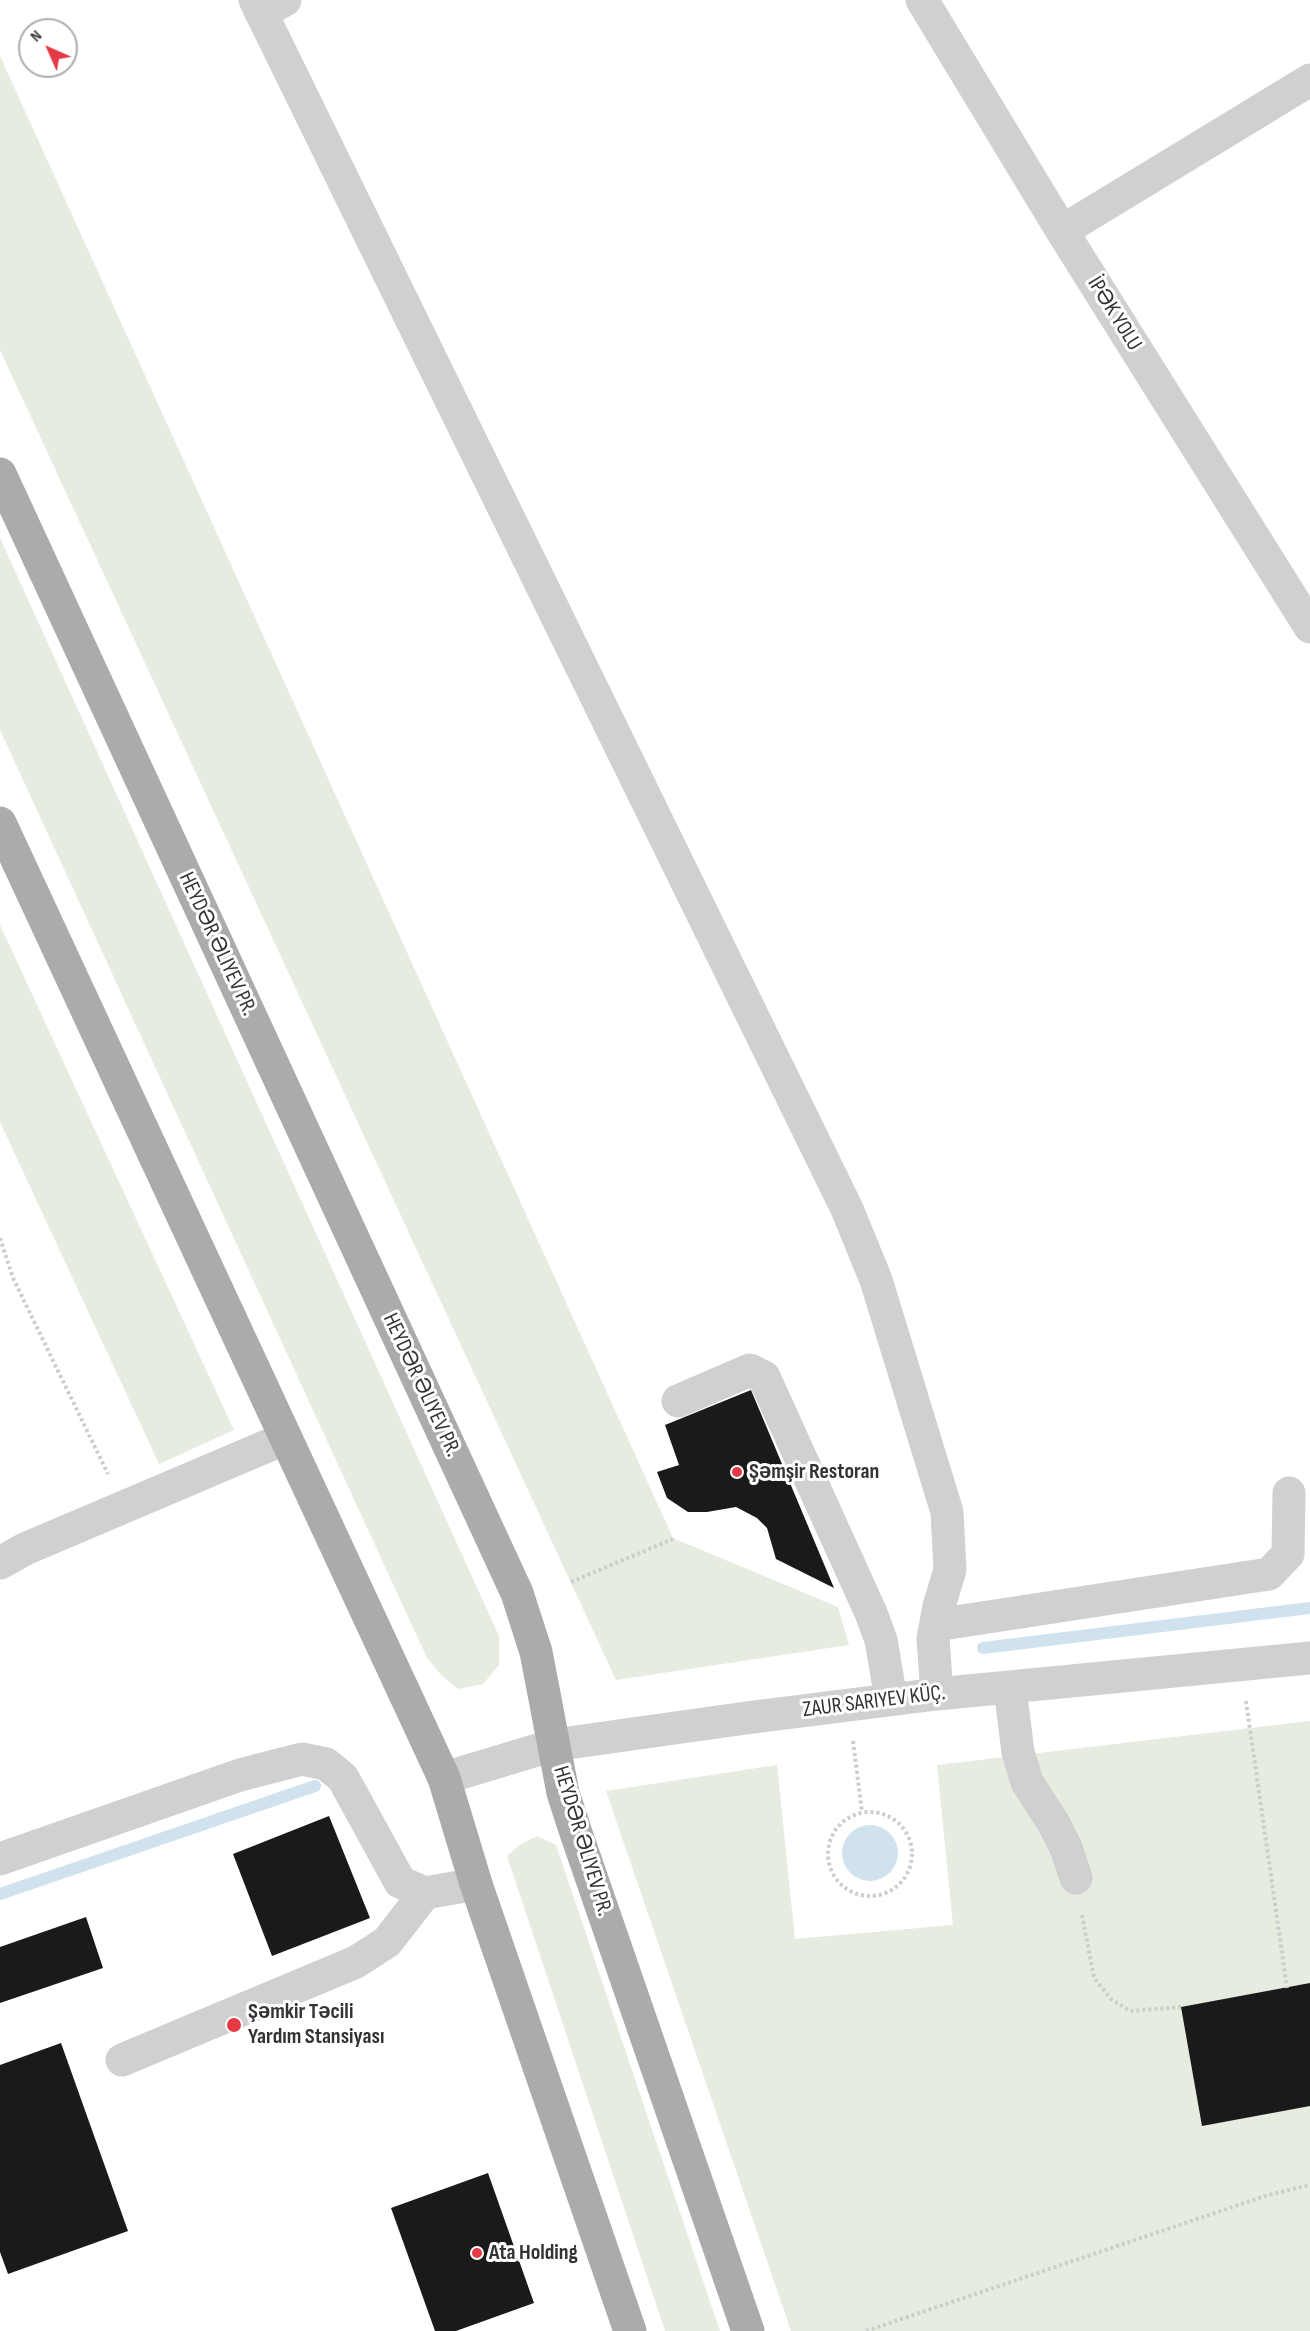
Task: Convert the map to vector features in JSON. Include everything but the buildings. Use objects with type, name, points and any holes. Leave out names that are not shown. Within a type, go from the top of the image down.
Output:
[{"type":"main road","name":"HEYDƏR ƏLIYEV PR.","points":[[0,474],[517,1593],[536,1652],[563,1793],[748,2331]]},
{"type":"main road","points":[[0,823],[444,1778],[476,1884],[630,2331]]},
{"type":"street","name":"İPƏK YOLU","points":[[922,0],[1062,231],[1310,627]]},
{"type":"street","points":[[267,4],[847,1209],[876,1280],[947,1512],[950,1570],[939,1606],[933,1639],[937,1694]]},
{"type":"street","points":[[1062,231],[1310,80]]},
{"type":"street","points":[[678,1401],[750,1370],[764,1377],[871,1613],[881,1640],[891,1699]]},
{"type":"street","points":[[0,1563],[25,1549],[286,1438]]},
{"type":"street","points":[[936,1625],[1269,1574],[1288,1554],[1289,1493]]},
{"type":"street","points":[[444,1778],[554,1745],[891,1699],[1310,1658]]},
{"type":"street","points":[[1010,1688],[1018,1752],[1027,1782],[1054,1824],[1066,1848],[1076,1878]]},
{"type":"street","points":[[0,1860],[240,1775],[302,1759],[326,1764],[343,1778],[400,1882],[425,1893],[476,1884]]},
{"type":"street","points":[[122,2060],[356,1962],[387,1942],[425,1893]]},
{"type":"path","points":[[0,1238],[13,1278],[124,1507]]},
{"type":"path","points":[[571,1582],[673,1539]]},
{"type":"path","points":[[1241,1665],[1287,1988]]},
{"type":"path","points":[[848,1705],[862,1812]]},
{"type":"path","points":[[875,1811],[898,1821],[906,1830],[913,1854],[911,1867],[897,1888],[873,1897],[848,1890],[838,1882],[828,1859],[828,1846],[832,1834],[850,1816],[862,1812],[875,1811]]},
{"type":"path","points":[[1076,1878],[1094,1978],[1111,1999],[1130,2011],[1181,2007]]},
{"type":"path","points":[[866,2331],[1268,2195],[1310,2185]]},
{"type":"shaded area","points":[[0,56],[673,1538],[838,1607],[849,1645],[616,1680],[0,350]]},
{"type":"shaded area","points":[[0,538],[499,1636],[499,1665],[483,1684],[458,1689],[441,1675],[427,1658],[0,730]]},
{"type":"shaded area","points":[[0,925],[234,1430],[159,1464],[0,1122]]},
{"type":"shaded area","points":[[1310,1721],[1310,2331],[791,2331],[606,1791],[777,1765],[795,1939],[953,1925],[937,1765]]},
{"type":"shaded area","points":[[537,1836],[556,1845],[720,2331],[665,2331],[507,1856],[521,1844]]},
{"type":"water","points":[[870,1825],[881,1827],[890,1833],[896,1842],[898,1853],[896,1864],[890,1873],[881,1879],[870,1881],[859,1879],[850,1873],[844,1864],[842,1853],[844,1842],[850,1833],[859,1827]]},
{"type":"waterway","points":[[983,1648],[1310,1608]]},
{"type":"waterway","points":[[0,1894],[315,1786]]},
{"type":"place","name":"Şəmşir Restoran","points":[[737,1472]]},
{"type":"place","name":"Şəmkir Təcili Yardım Stansiyası","points":[[234,2025]]},
{"type":"place","name":"Ata Holding","points":[[477,2253]]}]
